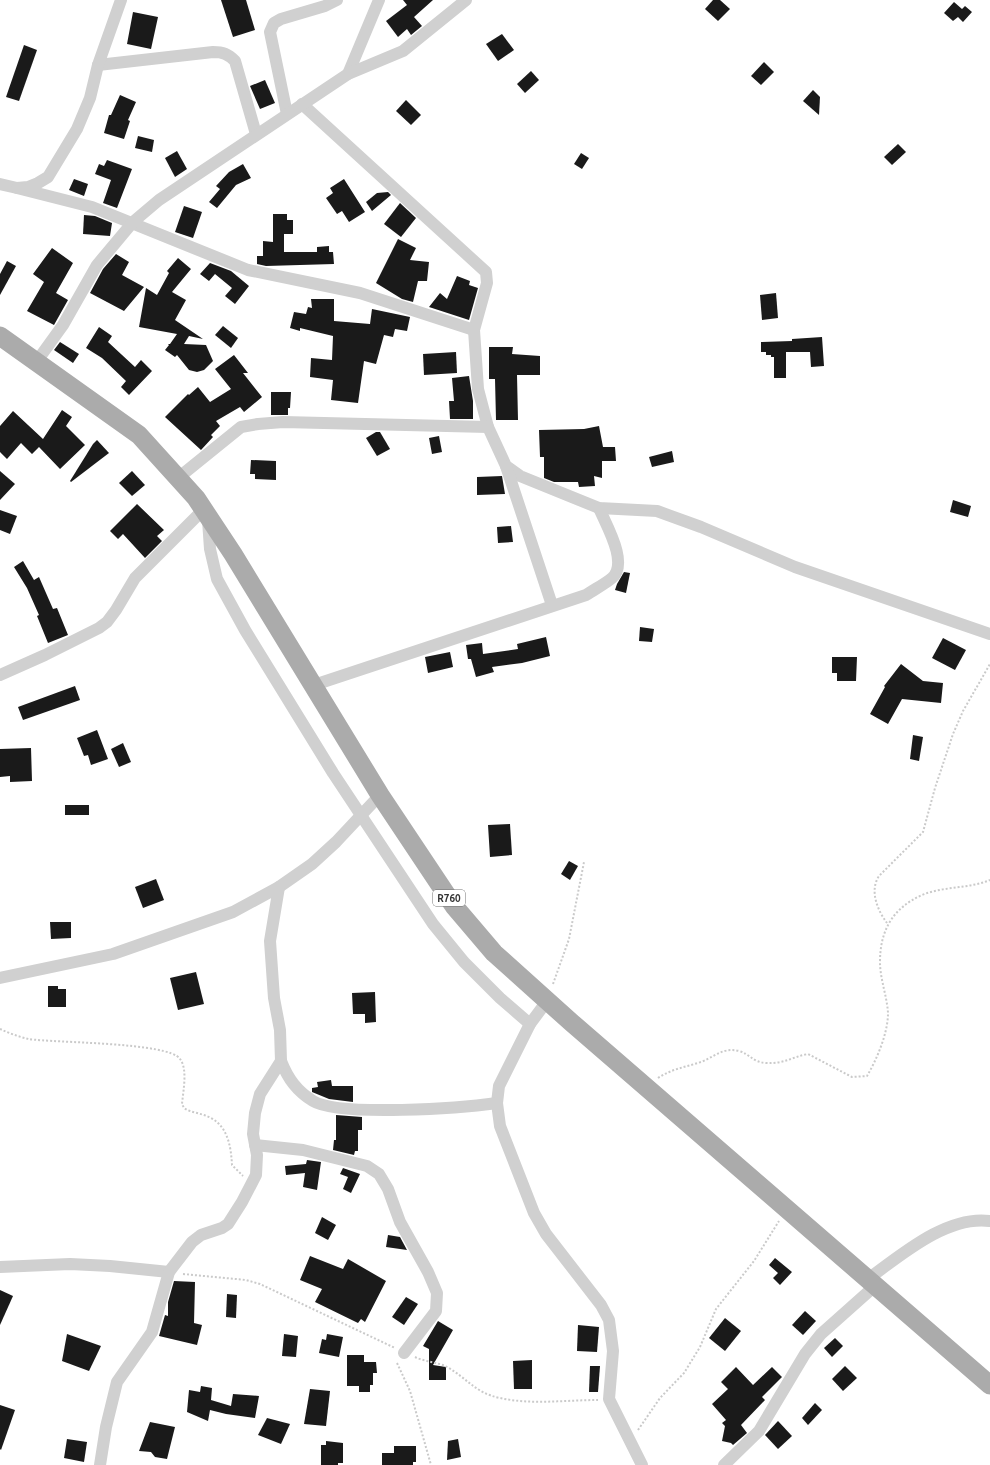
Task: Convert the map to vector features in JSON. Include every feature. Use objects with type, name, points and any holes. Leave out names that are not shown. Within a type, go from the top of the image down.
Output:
[{"type":"main road","name":"R760","points":[[0,336],[139,435],[178,478],[206,514],[233,554],[314,684],[380,795],[454,906],[494,953],[547,1001],[990,1384]]},
{"type":"street","points":[[287,114],[270,32],[274,23],[281,18],[325,6],[337,0]]},
{"type":"street","points":[[348,74],[379,0]]},
{"type":"street","points":[[37,361],[64,325],[97,265],[133,222],[159,200],[348,74],[403,51],[466,0]]},
{"type":"street","points":[[17,188],[38,183],[48,176],[77,129],[90,98],[98,65],[117,3]]},
{"type":"street","points":[[98,65],[213,52],[222,52],[230,55],[235,61],[256,134]]},
{"type":"street","points":[[302,104],[484,270],[487,283],[474,330],[478,389],[488,427],[506,466],[552,605]]},
{"type":"street","points":[[0,184],[92,207],[133,222],[248,270],[360,293],[474,330]]},
{"type":"street","points":[[178,478],[241,427],[258,424],[283,422],[488,427]]},
{"type":"street","points":[[506,466],[520,476],[599,508],[657,511],[701,526],[795,567],[989,631]]},
{"type":"street","points":[[314,684],[586,595],[613,577],[619,567],[618,555],[599,508]]},
{"type":"street","points":[[0,675],[52,652],[103,625],[116,610],[135,578],[206,514]]},
{"type":"street","points":[[206,514],[213,564],[217,579],[245,630],[360,816],[433,924],[464,962],[500,998],[530,1024]]},
{"type":"street","points":[[0,978],[113,954],[233,912],[279,887],[312,864],[336,842],[380,795]]},
{"type":"street","points":[[279,887],[270,941],[274,998],[280,1030],[281,1061],[286,1073],[296,1089],[314,1102],[344,1109],[413,1109],[497,1103]]},
{"type":"street","points":[[547,1001],[530,1024],[499,1086],[497,1103],[500,1126],[534,1213],[546,1234],[600,1304],[609,1320],[613,1351],[609,1399],[642,1465]]},
{"type":"street","points":[[100,1465],[106,1427],[117,1382],[152,1332],[169,1272],[192,1242],[201,1235],[222,1228],[228,1224],[251,1185],[257,1166],[253,1134],[255,1113],[260,1094],[281,1061]]},
{"type":"street","points":[[255,1145],[303,1150],[367,1166],[379,1174],[388,1189],[400,1222],[428,1272],[437,1293],[436,1311],[400,1356]]},
{"type":"street","points":[[724,1465],[759,1431],[797,1367],[821,1334],[872,1282],[944,1229],[960,1223],[980,1219],[990,1221]]},
{"type":"street","points":[[0,1267],[70,1264],[110,1266],[169,1272]]},
{"type":"path","points":[[887,923],[881,915],[877,904],[875,888],[876,881],[879,876],[923,832],[935,788],[953,734],[963,711],[990,664]]},
{"type":"path","points":[[547,1001],[569,939],[584,862]]},
{"type":"path","points":[[649,1088],[658,1078],[669,1072],[702,1061],[716,1053],[730,1050],[738,1050],[756,1062],[767,1064],[787,1062],[808,1054],[852,1077],[867,1076],[884,1035],[888,1015],[880,962],[887,923],[906,904],[923,895],[939,890],[981,884],[990,880]]},
{"type":"path","points":[[0,1029],[28,1039],[146,1047],[173,1053],[180,1058],[183,1064],[182,1104],[184,1108],[211,1118],[217,1123],[231,1144],[232,1165],[251,1185]]},
{"type":"path","points":[[630,1442],[660,1398],[684,1373],[700,1347],[716,1309],[754,1261],[787,1209]]},
{"type":"path","points":[[169,1272],[246,1280],[260,1284],[389,1346],[400,1356],[446,1366],[471,1386],[499,1398],[522,1401],[609,1399]]},
{"type":"path","points":[[389,1346],[392,1352]]},
{"type":"path","points":[[400,1356],[431,1465]]},
{"type":"building","points":[[221,0],[246,0],[255,30],[233,37]]},
{"type":"building","points":[[403,0],[433,0],[414,17],[422,26],[411,35],[407,29],[398,37],[386,21],[407,5]]},
{"type":"building","points":[[713,0],[720,0],[730,9],[718,21],[705,9]]},
{"type":"building","points":[[954,2],[962,9],[965,6],[972,12],[963,22],[958,17],[953,21],[944,13]]},
{"type":"building","points":[[133,12],[158,17],[151,49],[127,44]]},
{"type":"building","points":[[502,34],[514,50],[498,61],[486,44]]},
{"type":"building","points":[[24,45],[37,50],[19,101],[6,97]]},
{"type":"building","points":[[764,62],[774,72],[761,85],[751,76]]},
{"type":"building","points":[[531,71],[539,80],[525,93],[517,84]]},
{"type":"building","points":[[265,80],[275,103],[260,109],[250,86]]},
{"type":"building","points":[[813,90],[820,97],[819,115],[803,101]]},
{"type":"building","points":[[120,95],[136,102],[128,120],[130,121],[124,139],[104,133],[109,115],[111,115]]},
{"type":"building","points":[[406,100],[421,115],[411,125],[396,111]]},
{"type":"building","points":[[138,136],[154,140],[152,152],[135,148]]},
{"type":"building","points":[[898,144],[906,152],[892,165],[884,157]]},
{"type":"building","points":[[177,151],[187,169],[175,177],[165,158]]},
{"type":"building","points":[[581,153],[589,158],[582,169],[574,164]]},
{"type":"building","points":[[107,160],[132,169],[117,208],[103,203],[111,180],[95,174],[99,164],[104,166]]},
{"type":"building","points":[[243,164],[251,178],[236,185],[217,208],[209,202],[220,189],[216,186],[229,172]]},
{"type":"building","points":[[74,179],[88,184],[84,196],[69,190]]},
{"type":"building","points":[[344,179],[365,212],[349,222],[342,211],[337,214],[326,198],[333,193],[330,188]]},
{"type":"building","points":[[388,192],[391,195],[372,211],[366,202],[377,193]]},
{"type":"building","points":[[400,203],[416,218],[401,237],[384,224]]},
{"type":"building","points":[[184,206],[202,212],[193,238],[175,232]]},
{"type":"building","points":[[273,214],[287,214],[287,220],[293,220],[293,234],[284,234],[284,252],[317,252],[317,247],[329,246],[329,252],[333,252],[334,264],[266,266],[257,264],[257,256],[263,256],[263,241],[273,242]]},
{"type":"building","points":[[84,215],[95,216],[112,223],[110,236],[83,234]]},
{"type":"building","points":[[398,239],[416,248],[410,260],[429,262],[427,281],[418,281],[413,302],[402,299],[376,283]]},
{"type":"building","points":[[52,248],[73,263],[56,293],[68,300],[54,325],[27,311],[44,282],[33,274]]},
{"type":"building","points":[[116,254],[129,262],[122,275],[144,287],[124,311],[90,293],[103,269]]},
{"type":"building","points":[[178,258],[191,269],[172,292],[186,300],[175,320],[203,339],[189,336],[184,344],[206,345],[213,361],[204,370],[197,372],[189,370],[177,355],[175,357],[165,350],[177,334],[139,327],[146,288],[157,295],[169,273],[167,271]]},
{"type":"building","points":[[7,261],[16,266],[0,295],[0,274]]},
{"type":"building","points":[[210,263],[231,271],[249,286],[235,304],[225,296],[232,288],[215,274],[209,281],[200,274]]},
{"type":"building","points":[[457,276],[470,281],[469,285],[478,288],[469,320],[429,307],[440,293],[447,299]]},
{"type":"building","points":[[776,293],[778,318],[762,320],[760,295]]},
{"type":"building","points":[[311,299],[334,299],[334,321],[370,324],[372,309],[410,317],[407,331],[395,329],[393,337],[384,335],[376,364],[364,361],[358,403],[331,400],[333,380],[310,377],[311,358],[332,360],[333,336],[300,328],[300,331],[290,328],[294,312],[306,314],[308,307],[312,308]]},
{"type":"building","points":[[223,326],[238,338],[231,348],[215,335]]},
{"type":"building","points":[[99,327],[112,336],[108,342],[135,367],[141,360],[152,371],[129,395],[121,387],[126,381],[102,358],[86,348]]},
{"type":"building","points":[[822,337],[824,366],[811,367],[810,352],[786,352],[786,378],[774,378],[774,357],[771,357],[771,355],[766,355],[766,352],[761,352],[761,342],[792,341],[792,339]]},
{"type":"building","points":[[60,342],[79,354],[73,363],[54,350]]},
{"type":"building","points":[[489,347],[513,347],[512,354],[540,356],[540,375],[517,375],[518,420],[496,420],[495,379],[489,379]]},
{"type":"building","points":[[456,352],[457,373],[424,375],[423,354]]},
{"type":"building","points":[[234,355],[248,373],[243,373],[262,397],[244,412],[240,407],[216,421],[220,426],[211,435],[213,437],[201,450],[165,417],[188,394],[189,395],[198,387],[210,402],[231,389],[215,369]]},
{"type":"building","points":[[469,376],[473,401],[473,419],[450,419],[449,401],[454,401],[452,378]]},
{"type":"building","points":[[271,392],[291,392],[288,415],[271,415]]},
{"type":"building","points":[[62,410],[72,417],[66,426],[85,445],[60,469],[39,447],[32,454],[21,443],[7,459],[0,452],[0,426],[13,411],[43,439]]},
{"type":"building","points":[[599,426],[603,447],[615,447],[616,461],[602,461],[602,478],[594,476],[595,486],[579,487],[578,482],[554,482],[544,478],[544,457],[540,457],[539,430],[584,429]]},
{"type":"building","points":[[376,432],[380,432],[390,449],[377,456],[366,438]]},
{"type":"building","points":[[439,436],[442,452],[432,454],[429,438]]},
{"type":"building","points":[[97,440],[109,453],[71,482],[70,481]]},
{"type":"building","points":[[672,451],[674,462],[652,467],[649,457]]},
{"type":"building","points":[[251,460],[276,461],[276,480],[255,479],[255,474],[250,474]]},
{"type":"building","points":[[0,471],[15,484],[0,500]]},
{"type":"building","points":[[132,471],[145,485],[132,496],[119,483]]},
{"type":"building","points":[[502,476],[505,494],[477,495],[477,477]]},
{"type":"building","points":[[953,500],[971,506],[968,517],[950,512]]},
{"type":"building","points":[[137,504],[164,530],[157,536],[162,541],[145,558],[123,534],[118,539],[110,531]]},
{"type":"building","points":[[0,510],[17,516],[10,534],[0,530]]},
{"type":"building","points":[[511,526],[513,542],[498,543],[497,527]]},
{"type":"building","points":[[23,561],[34,580],[39,577],[53,609],[57,608],[68,635],[48,643],[37,616],[39,615],[27,588],[14,567]]},
{"type":"building","points":[[624,572],[630,573],[626,593],[615,590]]},
{"type":"building","points":[[640,627],[654,629],[652,642],[639,641]]},
{"type":"building","points":[[546,637],[550,656],[522,663],[492,667],[494,672],[476,677],[471,659],[468,659],[466,645],[482,643],[483,654],[518,649],[517,644]]},
{"type":"building","points":[[943,638],[966,650],[955,670],[932,658]]},
{"type":"building","points":[[450,652],[453,667],[428,673],[425,657]]},
{"type":"building","points":[[832,657],[857,657],[856,681],[837,681],[837,673],[832,673]]},
{"type":"building","points":[[901,664],[923,681],[943,683],[941,703],[902,699],[888,724],[870,714],[885,687],[884,686]]},
{"type":"building","points":[[75,686],[80,700],[23,720],[18,707]]},
{"type":"building","points":[[97,730],[108,759],[91,765],[88,755],[84,756],[77,738]]},
{"type":"building","points":[[913,735],[923,737],[919,761],[910,759]]},
{"type":"building","points":[[123,743],[131,762],[119,767],[111,749]]},
{"type":"building","points":[[31,748],[32,781],[10,782],[10,776],[0,777],[0,749]]},
{"type":"building","points":[[65,805],[89,805],[89,815],[65,815]]},
{"type":"building","points":[[510,824],[512,855],[490,857],[488,825]]},
{"type":"building","points":[[569,861],[578,866],[570,880],[561,874]]},
{"type":"building","points":[[156,879],[164,900],[143,908],[135,887]]},
{"type":"building","points":[[50,922],[71,922],[71,938],[51,939]]},
{"type":"building","points":[[196,972],[204,1004],[178,1010],[170,978]]},
{"type":"building","points":[[48,986],[58,986],[58,989],[66,989],[66,1007],[48,1007]]},
{"type":"building","points":[[375,992],[376,1022],[365,1023],[365,1014],[353,1014],[352,993]]},
{"type":"building","points":[[331,1080],[332,1086],[353,1086],[353,1102],[329,1099],[312,1092],[312,1088],[318,1087],[317,1082]]},
{"type":"building","points":[[336,1115],[362,1117],[362,1130],[358,1130],[358,1151],[355,1151],[354,1155],[333,1150],[334,1140],[336,1140]]},
{"type":"building","points":[[307,1160],[321,1162],[317,1190],[303,1187],[305,1173],[286,1175],[285,1166],[306,1164]]},
{"type":"building","points":[[343,1168],[360,1174],[351,1193],[343,1189],[348,1177],[340,1174]]},
{"type":"building","points":[[322,1217],[336,1225],[328,1240],[315,1233]]},
{"type":"building","points":[[388,1235],[400,1237],[407,1250],[386,1247]]},
{"type":"building","points":[[310,1256],[343,1269],[348,1259],[386,1281],[365,1322],[361,1319],[358,1323],[315,1302],[322,1289],[300,1280]]},
{"type":"building","points":[[775,1258],[792,1272],[780,1285],[773,1278],[778,1273],[769,1265]]},
{"type":"building","points":[[174,1281],[195,1282],[194,1323],[202,1325],[197,1345],[159,1336],[165,1315],[168,1316],[168,1302]]},
{"type":"building","points":[[0,1290],[13,1296],[0,1325]]},
{"type":"building","points":[[227,1294],[237,1295],[236,1318],[226,1317]]},
{"type":"building","points":[[406,1297],[418,1304],[404,1325],[392,1317]]},
{"type":"building","points":[[805,1311],[816,1321],[803,1335],[792,1325]]},
{"type":"building","points":[[725,1318],[741,1331],[725,1351],[709,1338]]},
{"type":"building","points":[[438,1321],[453,1330],[433,1365],[446,1367],[446,1380],[429,1380],[429,1349],[423,1346]]},
{"type":"building","points":[[578,1325],[599,1327],[597,1352],[577,1351]]},
{"type":"building","points":[[67,1334],[101,1346],[89,1371],[62,1361]]},
{"type":"building","points":[[284,1334],[298,1336],[296,1357],[282,1356]]},
{"type":"building","points":[[327,1334],[343,1337],[339,1357],[319,1353],[322,1339],[326,1340]]},
{"type":"building","points":[[835,1338],[843,1346],[832,1357],[824,1348]]},
{"type":"building","points":[[347,1355],[364,1355],[364,1362],[376,1362],[377,1373],[373,1373],[373,1385],[370,1385],[370,1392],[359,1392],[359,1386],[347,1386]]},
{"type":"building","points":[[532,1360],[532,1389],[514,1389],[513,1361]]},
{"type":"building","points":[[590,1366],[600,1366],[598,1392],[589,1392]]},
{"type":"building","points":[[845,1366],[857,1378],[843,1391],[832,1379]]},
{"type":"building","points":[[736,1367],[753,1385],[772,1367],[782,1377],[762,1397],[765,1400],[741,1425],[747,1433],[733,1445],[722,1441],[725,1426],[722,1423],[726,1420],[712,1404],[728,1389],[721,1382]]},
{"type":"building","points":[[201,1386],[212,1388],[211,1400],[231,1406],[233,1394],[259,1396],[255,1418],[210,1410],[208,1421],[187,1412],[189,1390],[200,1392]]},
{"type":"building","points":[[310,1389],[330,1391],[326,1426],[304,1424]]},
{"type":"building","points":[[815,1403],[822,1410],[808,1425],[802,1418]]},
{"type":"building","points":[[0,1405],[15,1410],[1,1450],[0,1449]]},
{"type":"building","points":[[267,1418],[290,1424],[281,1444],[258,1435]]},
{"type":"building","points":[[778,1421],[792,1436],[778,1449],[765,1435]]},
{"type":"building","points":[[150,1422],[175,1427],[167,1459],[155,1457],[151,1452],[139,1451]]},
{"type":"building","points":[[67,1439],[87,1442],[84,1462],[64,1458]]},
{"type":"building","points":[[458,1439],[461,1457],[447,1460],[448,1441]]},
{"type":"building","points":[[326,1441],[343,1443],[343,1463],[338,1463],[338,1465],[321,1465],[321,1445],[326,1445]]},
{"type":"building","points":[[394,1446],[416,1446],[416,1462],[413,1462],[413,1465],[382,1465],[382,1453],[394,1453]]}]
